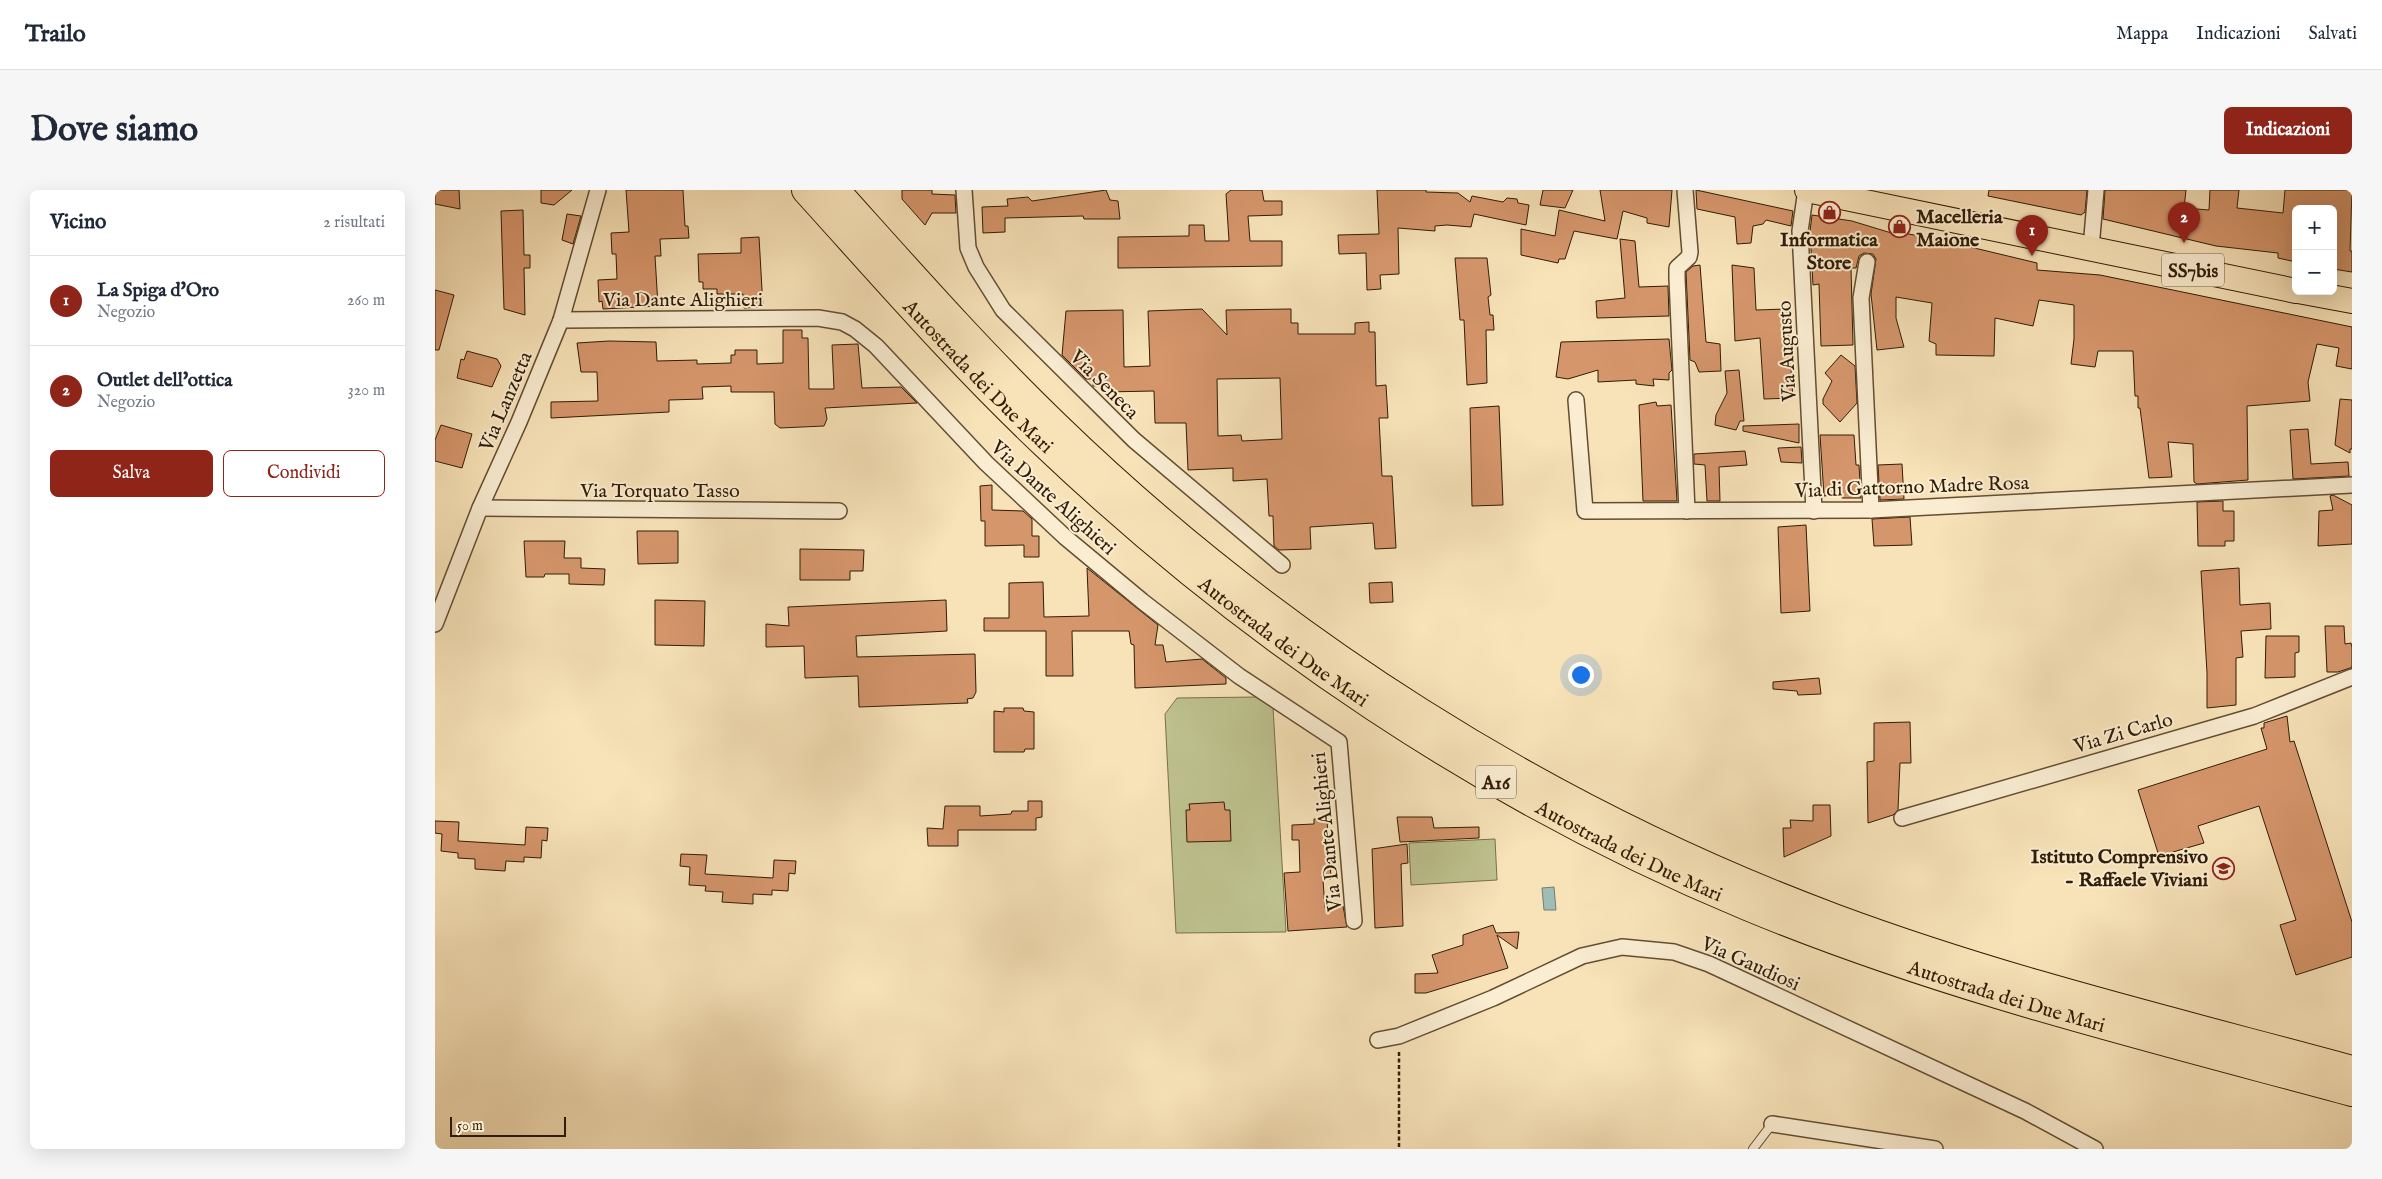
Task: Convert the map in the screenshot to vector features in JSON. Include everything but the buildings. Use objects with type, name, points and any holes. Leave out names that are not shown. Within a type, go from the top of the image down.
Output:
[{"type":"highway","name":"Autostrada dei Due Mari","points":[[806,190],[984,385],[1044,444],[1127,519],[1236,609],[1298,654],[1373,706],[1477,770],[1592,834],[1660,867],[1746,906],[1825,936],[1984,991],[2352,1092]]},
{"type":"highway","name":"Autostrada dei Due Mari","points":[[835,190],[999,370],[1058,428],[1183,540],[1249,592],[1377,684],[1455,734],[1528,776],[1677,852],[1841,920],[1991,971],[2352,1070]]},
{"type":"main road","name":"SS7bis","points":[[1807,190],[2292,275]]},
{"type":"main road","name":"SS7bis","points":[[1877,190],[2292,290]]},
{"type":"main road","points":[[2337,285],[2352,288]]},
{"type":"main road","name":"SS7bis","points":[[2319,295],[2352,301]]},
{"type":"street","name":"Via Lanzetta","points":[[435,624],[480,508],[519,422],[561,320],[598,190]]},
{"type":"street","name":"Via Seneca","points":[[964,190],[968,248],[976,267],[1003,310],[1134,440],[1282,566]]},
{"type":"street","points":[[1685,190],[1690,252],[1689,257],[1677,268],[1677,278],[1687,511]]},
{"type":"street","name":"Via Augusto","points":[[1807,190],[1800,231],[1814,511]]},
{"type":"street","points":[[2091,241],[2096,190]]},
{"type":"street","points":[[1867,262],[1861,298],[1871,510]]},
{"type":"street","name":"Via Dante Alighieri","points":[[561,320],[818,318],[842,322],[855,330],[876,346],[976,454],[1065,537],[1239,676],[1339,742],[1354,921]]},
{"type":"street","name":"Via di Gattorno Madre Rosa","points":[[1576,400],[1585,511],[1871,510],[2352,485]]},
{"type":"street","name":"Via Torquato Tasso","points":[[480,508],[839,511]]},
{"type":"street","name":"Via Zi Carlo","points":[[1902,818],[2254,716],[2352,677]]},
{"type":"street","name":"Via Gaudiosi","points":[[1378,1040],[1399,1036],[1493,998],[1582,956],[1622,947],[1674,952],[1718,968],[2025,1111],[2095,1149]]},
{"type":"street","points":[[1772,1124],[1935,1149]]},
{"type":"lane","points":[[1753,1149],[1772,1124]]},
{"type":"path","points":[[1399,1036],[1399,1149]]},
{"type":"green space","points":[[1257,697],[1273,707],[1286,932],[1176,933],[1165,714],[1177,698]]},
{"type":"green space","points":[[1495,839],[1497,880],[1411,885],[1409,843]]},
{"type":"water","points":[[1554,887],[1556,910],[1544,910],[1542,888]]},
{"type":"place","name":"Informatica Store","points":[[1829,213]]},
{"type":"place","name":"Macelleria Maione","points":[[1900,227]]},
{"type":"place","name":"Outlet dell'ottica","points":[[2184,243]]},
{"type":"place","name":"La Spiga d'Oro","points":[[2032,256]]},
{"type":"place","name":"Istituto Comprensivo - Raffaele Viviani","points":[[2224,868]]}]
